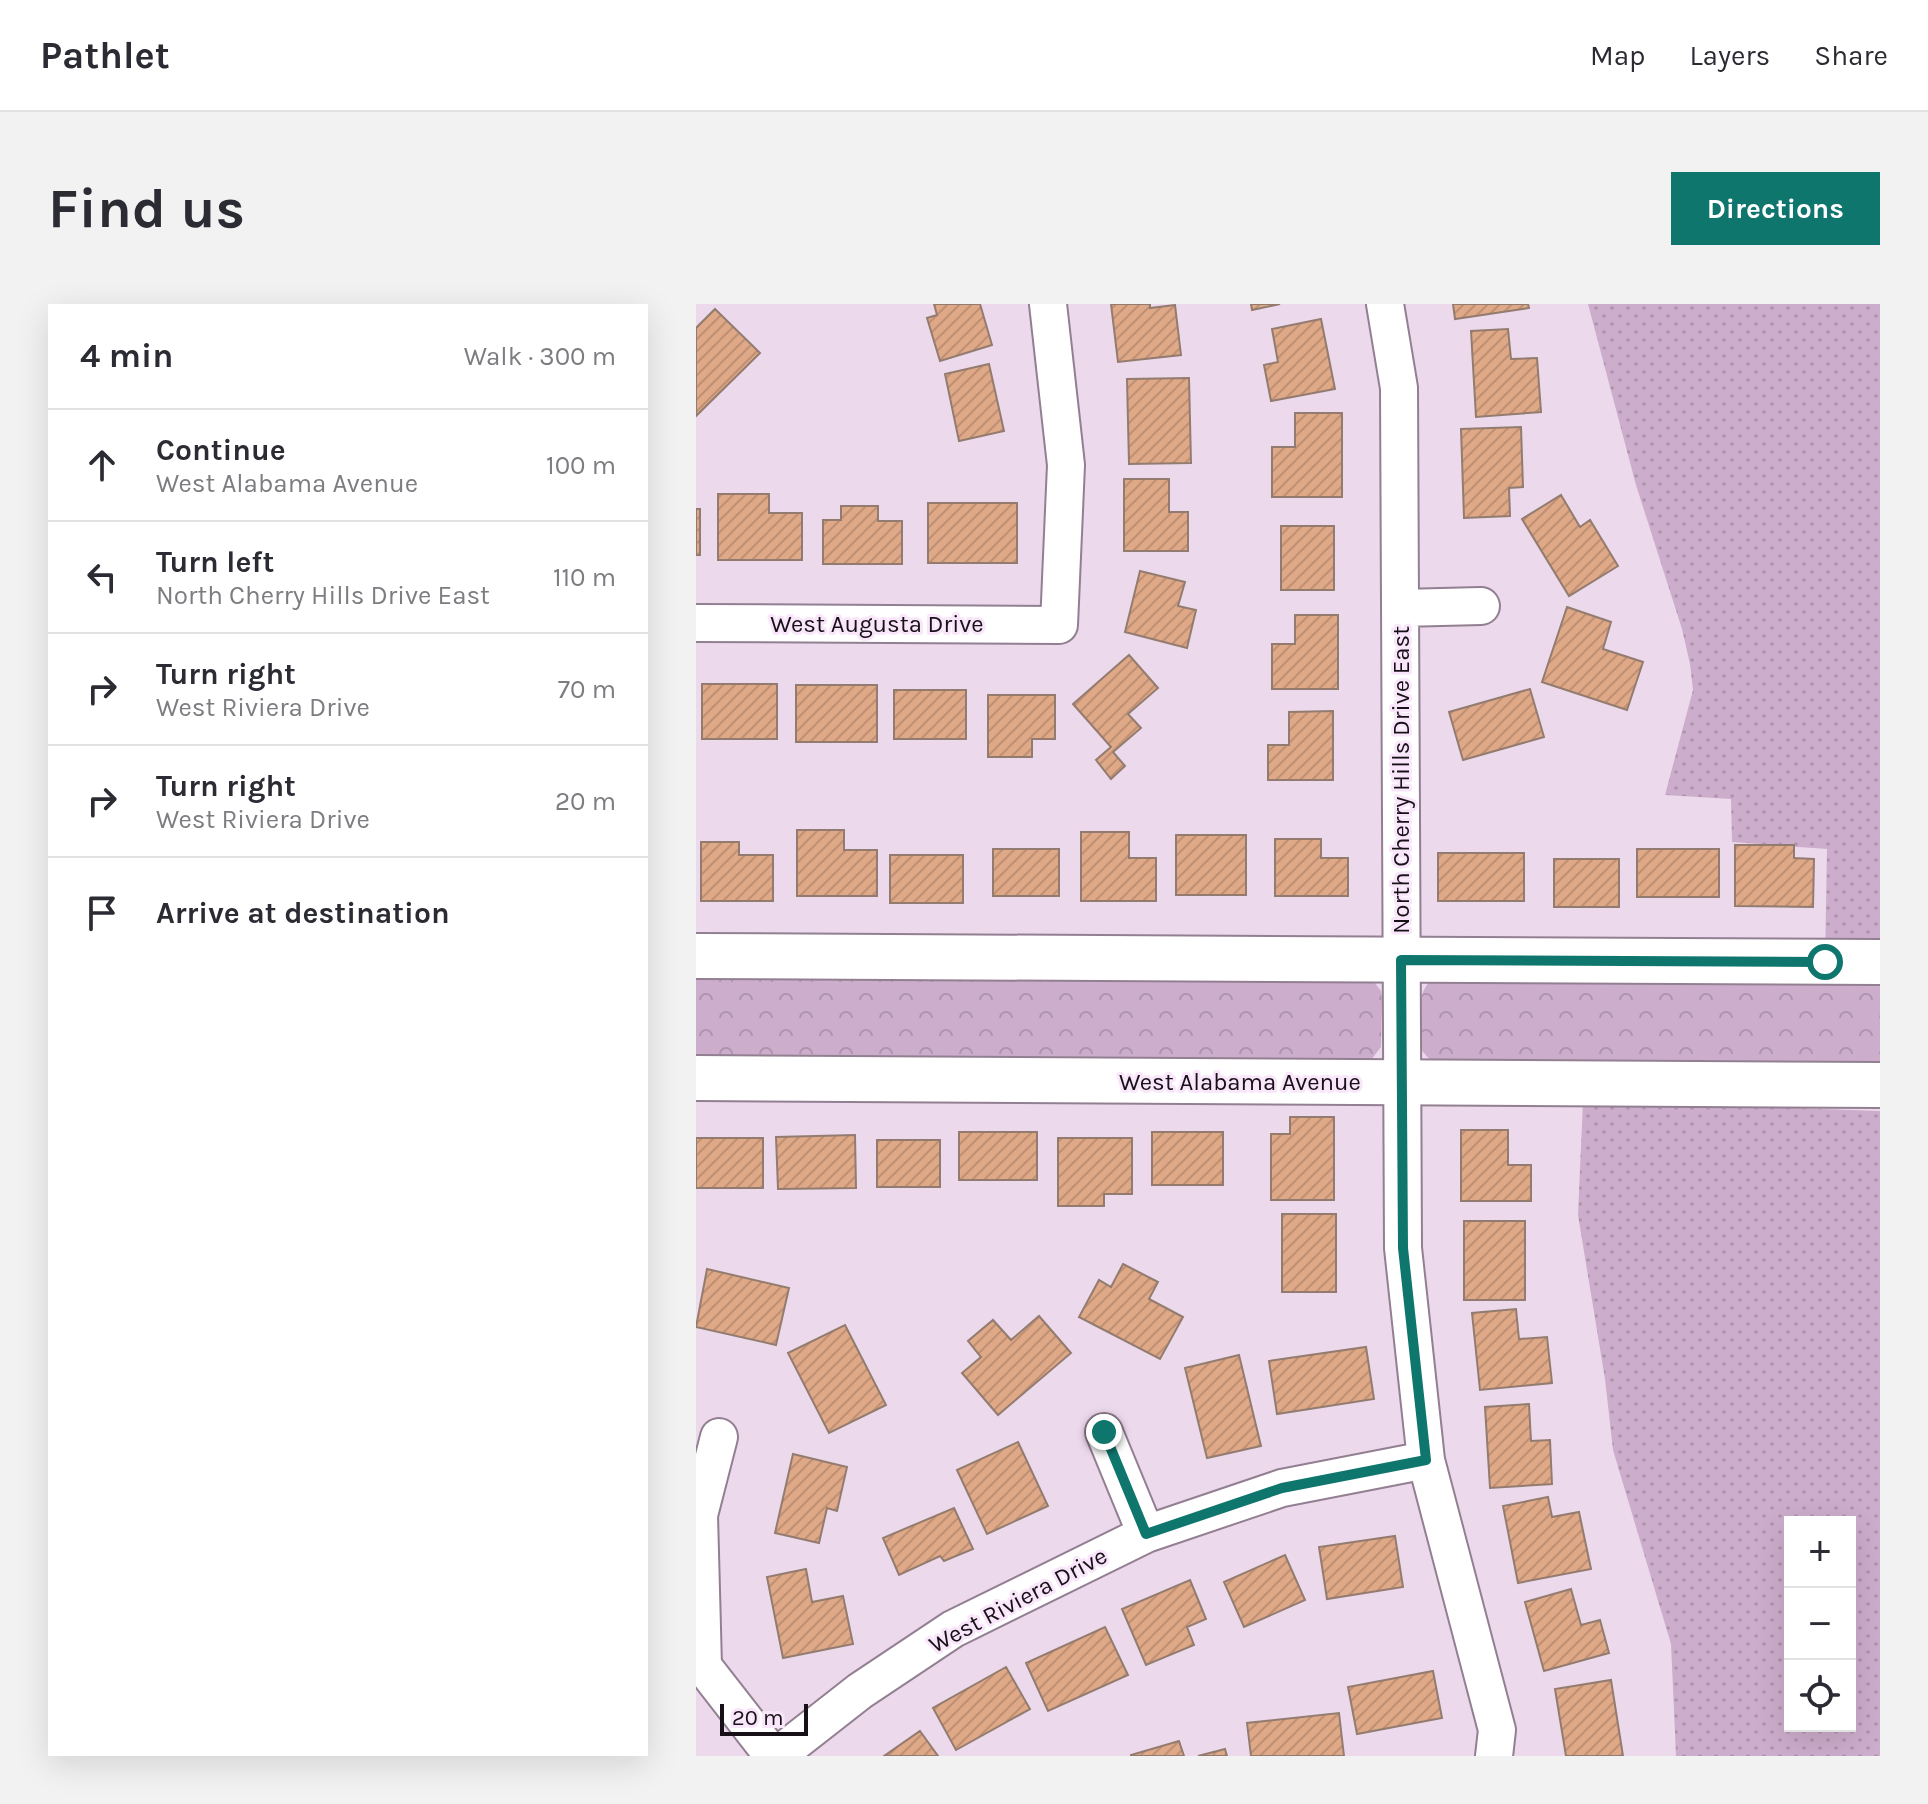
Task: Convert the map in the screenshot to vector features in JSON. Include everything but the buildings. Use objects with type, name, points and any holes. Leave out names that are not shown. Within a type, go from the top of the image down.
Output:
[{"type":"street","name":"West Augusta Drive","points":[[696,623],[1059,625],[1066,465],[1048,304]]},
{"type":"street","name":"North Cherry Hills Drive East","points":[[1385,304],[1399,388],[1403,1248],[1426,1460],[1497,1730],[1494,1756]]},
{"type":"street","name":"North Cherry Hills Drive East","points":[[1401,608],[1481,606]]},
{"type":"street","points":[[696,956],[1880,962]]},
{"type":"street","name":"West Alabama Avenue","points":[[696,1078],[1880,1085]]},
{"type":"street","points":[[1104,1432],[1146,1534]]},
{"type":"street","points":[[719,1437],[699,1515],[703,1666],[775,1756]]},
{"type":"street","name":"West Riviera Drive","points":[[775,1756],[860,1691],[953,1629],[1146,1534],[1282,1488],[1426,1460]]},
{"type":"green space","points":[[1588,304],[1880,304],[1880,962],[1825,962],[1827,849],[1732,842],[1731,799],[1665,795],[1693,690],[1690,664],[1682,629],[1636,485]]},
{"type":"green space","points":[[696,969],[1372,979],[1381,991],[1381,1047],[1371,1060],[696,1063]]},
{"type":"green space","points":[[1880,975],[1880,1068],[1433,1063],[1420,1045],[1421,1000],[1433,978]]},
{"type":"green space","points":[[1583,1101],[1880,1111],[1880,1756],[1676,1756],[1671,1644],[1613,1450],[1605,1379],[1578,1215]]},
{"type":"route","points":[[1104,1432],[1146,1534],[1282,1488],[1426,1460],[1403,1248],[1401,960],[1825,962]]}]
